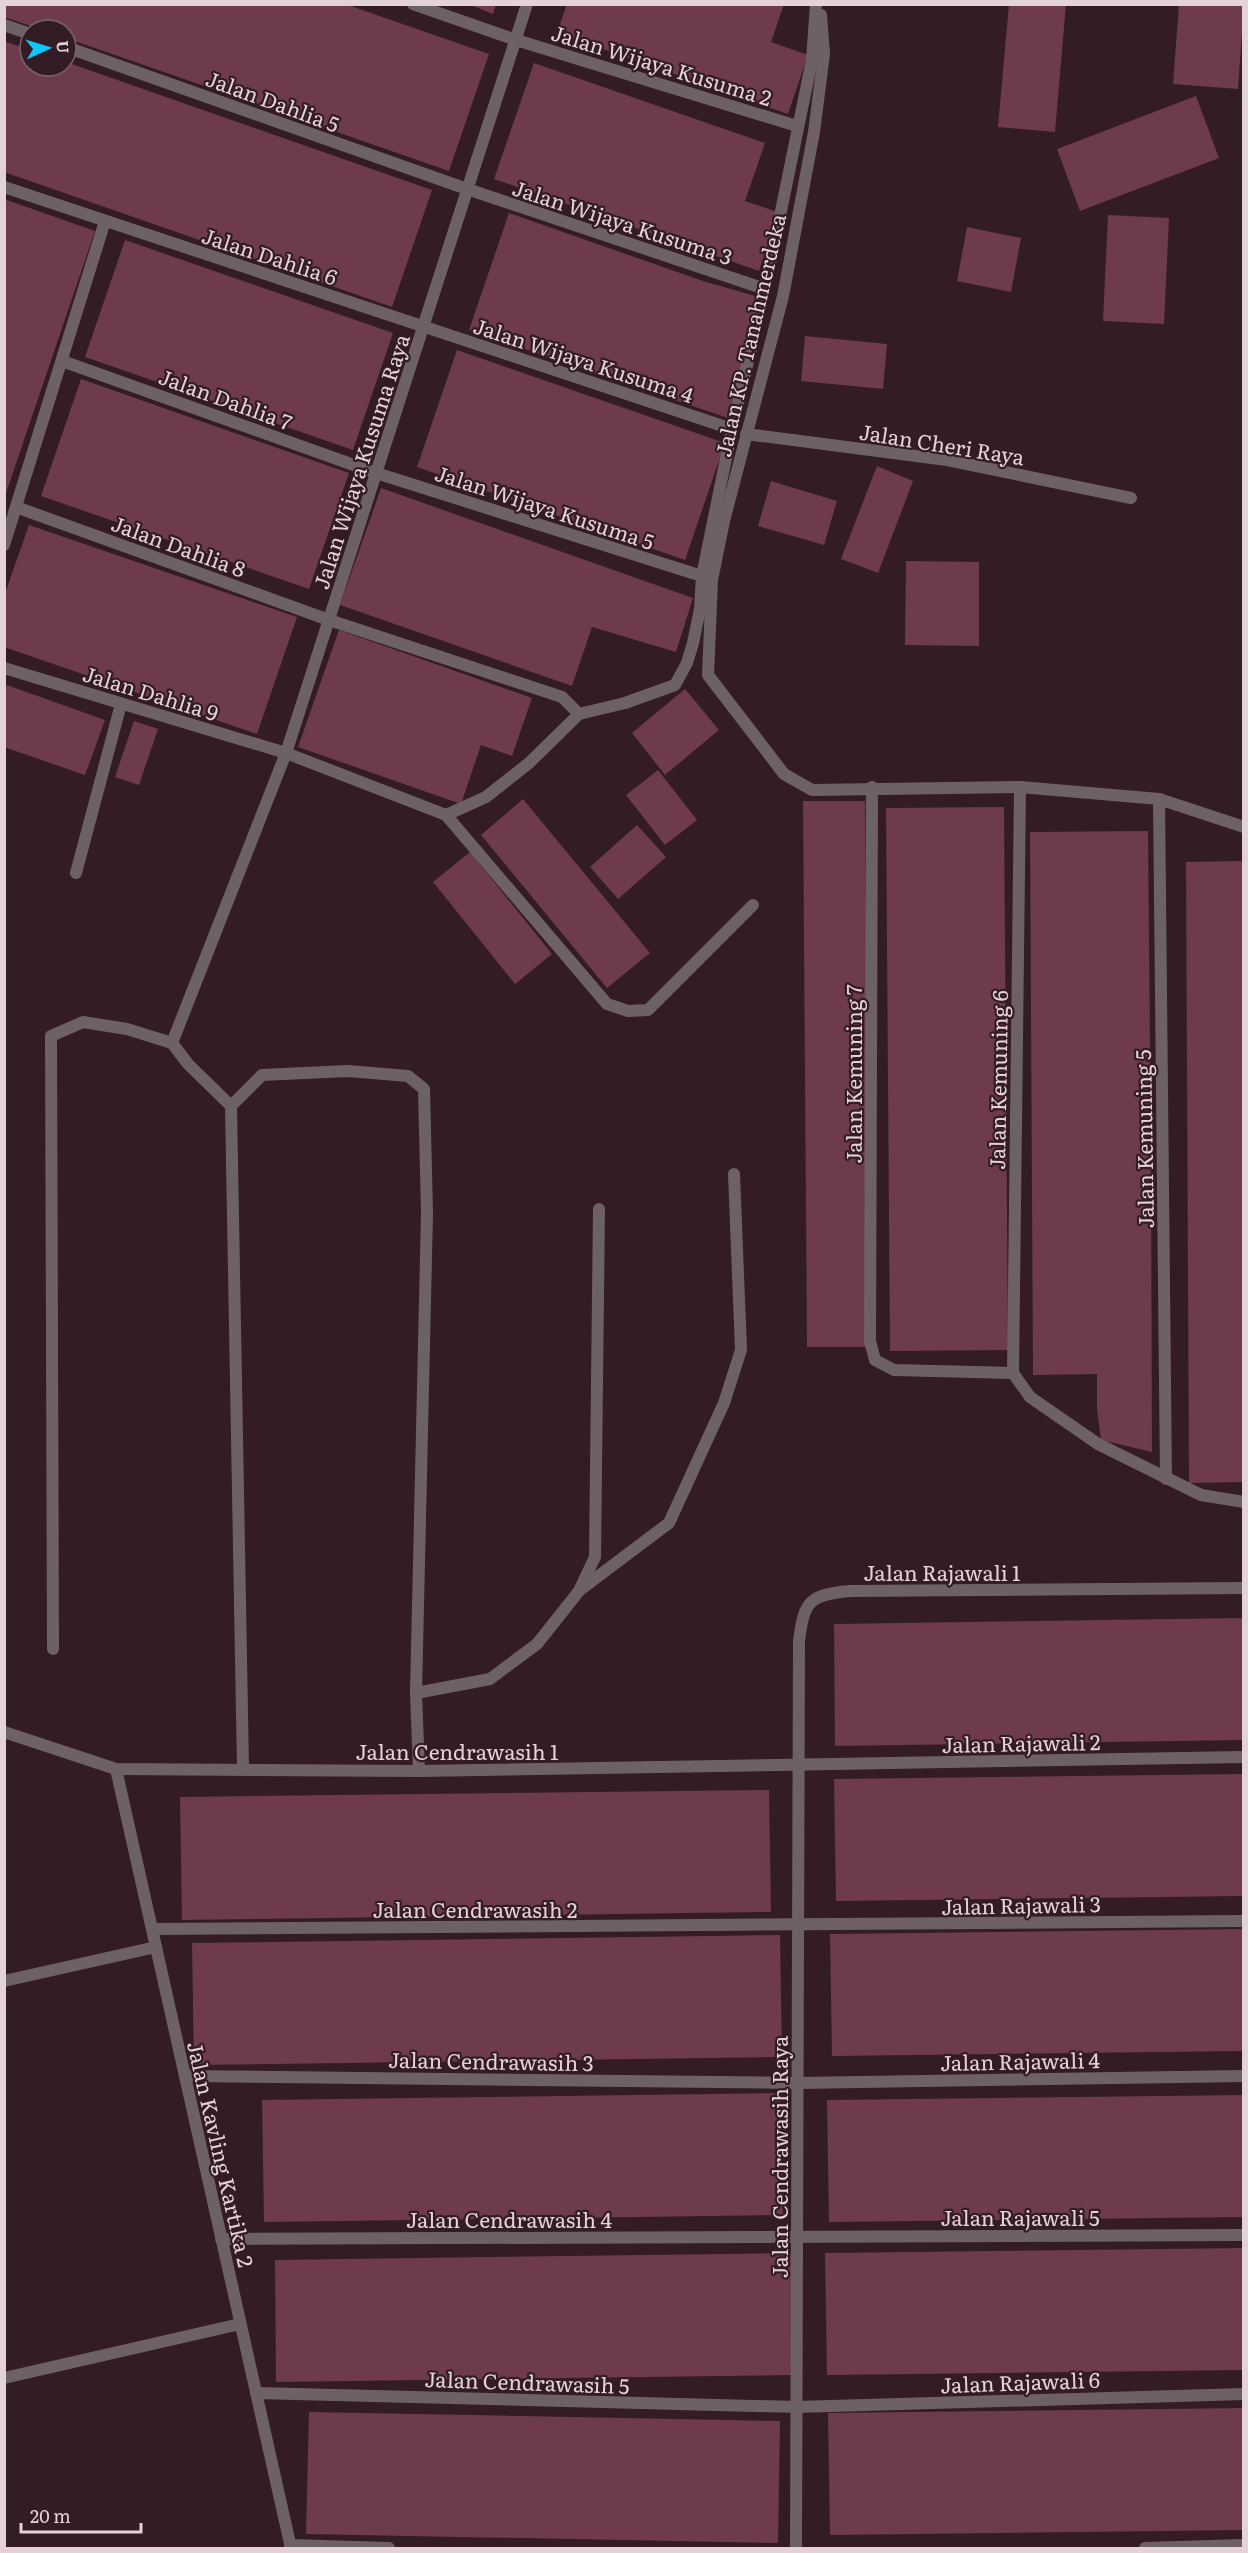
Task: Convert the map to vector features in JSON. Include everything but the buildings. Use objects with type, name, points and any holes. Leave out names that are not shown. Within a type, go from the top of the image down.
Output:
[{"type":"street","name":"Jalan Wijaya Kusuma 2","points":[[412,4],[516,40],[797,126]]},
{"type":"street","name":"Jalan Wijaya Kusuma Raya","points":[[172,1043],[286,753],[527,4]]},
{"type":"street","points":[[753,905],[648,1010],[628,1011],[607,1004],[446,815],[486,797],[529,763],[579,714],[625,703],[675,685],[687,663],[700,609],[702,576],[732,429],[765,289],[812,60],[816,4]]},
{"type":"street","name":"Jalan KP. Tanahmerdeka","points":[[820,4],[824,54],[814,132],[783,296],[746,434],[712,580],[708,675],[784,774],[812,790],[872,788]]},
{"type":"street","name":"Jalan Dahlia 5","points":[[78,51],[467,189]]},
{"type":"street","name":"Jalan Dahlia 6","points":[[4,187],[424,326]]},
{"type":"street","name":"Jalan Wijaya Kusuma 3","points":[[467,189],[765,289]]},
{"type":"street","points":[[4,545],[105,221]]},
{"type":"street","name":"Jalan Wijaya Kusuma 4","points":[[424,326],[732,429]]},
{"type":"street","name":"Jalan Dahlia 7","points":[[62,361],[376,473]]},
{"type":"street","name":"Jalan Cheri Raya","points":[[746,434],[947,460],[1131,498]]},
{"type":"street","name":"Jalan Wijaya Kusuma 5","points":[[376,473],[702,576]]},
{"type":"street","name":"Jalan Dahlia 8","points":[[16,507],[329,620],[562,697],[579,714]]},
{"type":"street","name":"Jalan Dahlia 9","points":[[4,668],[286,753],[446,815]]},
{"type":"street","points":[[76,873],[121,704]]},
{"type":"street","points":[[872,788],[1020,787],[1160,800],[1244,827]]},
{"type":"street","name":"Jalan Kemuning 6","points":[[1013,1373],[1020,787]]},
{"type":"street","name":"Jalan Kemuning 7","points":[[872,788],[870,1341],[875,1360],[894,1370],[1013,1373]]},
{"type":"street","name":"Jalan Kemuning 5","points":[[1160,800],[1166,1479]]},
{"type":"street","points":[[53,1649],[51,1036],[82,1022],[127,1029],[172,1043],[188,1064],[231,1106],[243,1768]]},
{"type":"street","points":[[231,1106],[262,1075],[348,1071],[408,1076],[424,1089],[427,1213],[416,1693],[419,1771]]},
{"type":"street","points":[[579,1591],[669,1523],[724,1403],[741,1350],[734,1174]]},
{"type":"street","points":[[416,1693],[489,1679],[537,1644],[579,1591],[595,1557],[599,1209]]},
{"type":"street","points":[[1013,1373],[1030,1397],[1098,1444],[1201,1495],[1244,1502]]},
{"type":"street","name":"Jalan Rajawali 1","points":[[799,1766],[799,1641],[802,1616],[808,1605],[823,1594],[850,1591],[1244,1588]]},
{"type":"street","name":"Jalan Cendrawasih 1","points":[[4,1732],[116,1769],[243,1768],[419,1771],[799,1766]]},
{"type":"street","name":"Jalan Rajawali 2","points":[[799,1766],[1244,1757]]},
{"type":"street","name":"Jalan Cendrawasih Raya","points":[[796,2548],[799,1766]]},
{"type":"street","name":"Jalan Kavling Kartika 2","points":[[116,1769],[290,2547]]},
{"type":"street","name":"Jalan Rajawali 3","points":[[798,1926],[1244,1921]]},
{"type":"street","name":"Jalan Cendrawasih 2","points":[[152,1929],[798,1926]]},
{"type":"street","points":[[4,1981],[156,1947]]},
{"type":"street","name":"Jalan Cendrawasih 3","points":[[185,2076],[797,2083]]},
{"type":"street","name":"Jalan Rajawali 4","points":[[797,2083],[1244,2076]]},
{"type":"street","name":"Jalan Rajawali 5","points":[[797,2236],[1244,2235]]},
{"type":"street","name":"Jalan Cendrawasih 4","points":[[221,2239],[797,2236]]},
{"type":"street","points":[[4,2378],[240,2324]]},
{"type":"street","name":"Jalan Cendrawasih 5","points":[[256,2392],[797,2408]]},
{"type":"street","name":"Jalan Rajawali 6","points":[[797,2408],[1244,2394]]},
{"type":"street","points":[[1145,2548],[1244,2545]]},
{"type":"street","points":[[290,2547],[389,2548]]}]
